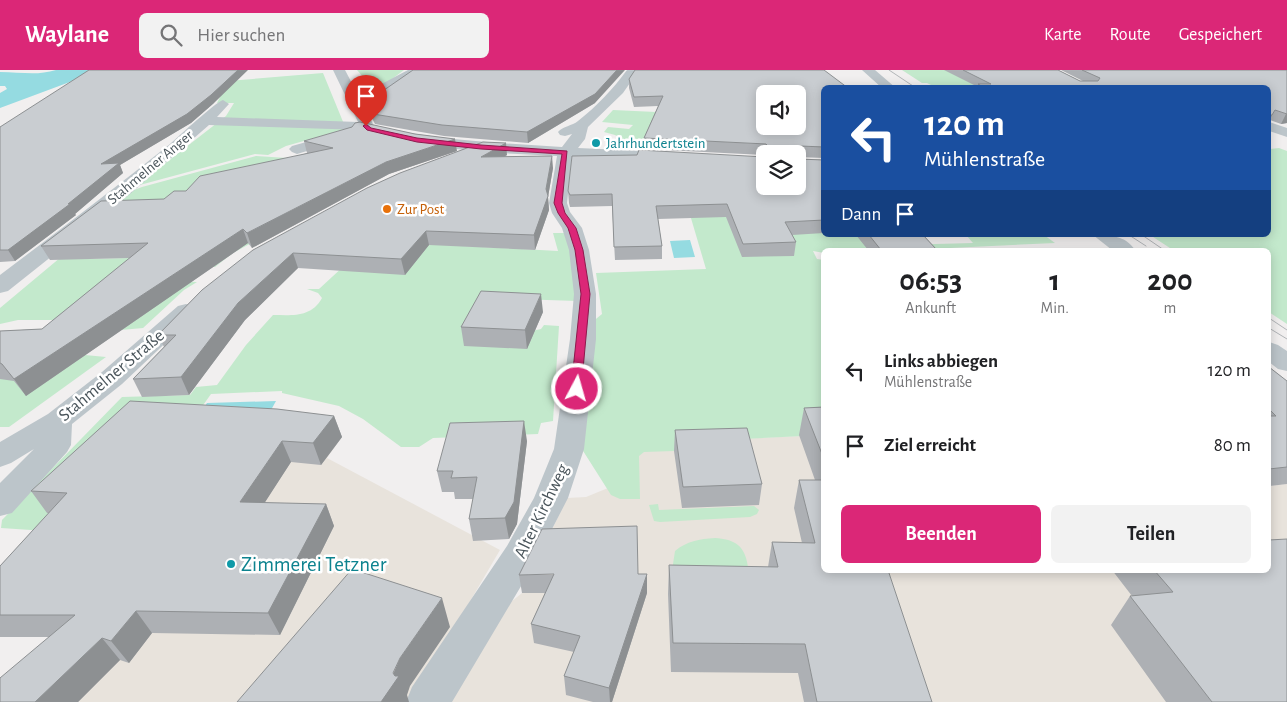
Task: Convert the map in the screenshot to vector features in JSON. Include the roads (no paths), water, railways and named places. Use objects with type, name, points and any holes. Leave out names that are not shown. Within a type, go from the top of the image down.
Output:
[{"type":"street","points":[[297,149],[347,134],[364,120],[339,70]]},
{"type":"street","points":[[352,96],[378,91],[416,70]]},
{"type":"street","points":[[534,150],[552,137],[581,126],[619,90],[633,70]]},
{"type":"street","points":[[868,70],[886,85]]},
{"type":"street","name":"Stahmelner Anger","points":[[0,286],[124,190],[206,121],[222,104]]},
{"type":"street","name":"Stahmelner Anger","points":[[206,121],[301,124],[364,120],[369,129],[417,140],[481,147],[678,158]]},
{"type":"street","points":[[565,152],[578,139],[581,126]]},
{"type":"street","points":[[1271,127],[1287,133]]},
{"type":"street","points":[[438,165],[481,147]]},
{"type":"street","name":"Alter Kirchweg","points":[[428,702],[520,556],[551,498],[570,449],[585,294],[579,250],[572,228],[561,213],[558,203],[565,152]]},
{"type":"street","points":[[1106,237],[1122,248]]},
{"type":"street","name":"Stahmelner Straße","points":[[1,456],[58,421],[112,378],[199,299]]},
{"type":"street","points":[[1271,351],[1287,363]]},
{"type":"street","points":[[0,504],[56,444],[58,421]]},
{"type":"water","points":[[56,70],[102,70],[0,108],[0,93],[7,89],[5,86],[0,86],[0,72],[35,73]]},
{"type":"water","points":[[690,240],[695,257],[674,258],[670,241]]},
{"type":"water","points":[[276,401],[266,419],[194,422],[207,403]]},
{"type":"tram line","points":[[889,70],[912,85]]},
{"type":"tram line","points":[[1132,237],[1146,246]]},
{"type":"tram line","points":[[1145,237],[1161,248]]},
{"type":"tram line","points":[[1271,319],[1287,330]]},
{"type":"tram line","points":[[1271,329],[1287,339]]},
{"type":"place","name":"Jahrhundertstein","points":[[596,143]]},
{"type":"place","name":"Zur Post","points":[[387,209]]},
{"type":"place","name":"Zimmerei Tetzner","points":[[231,564]]}]
